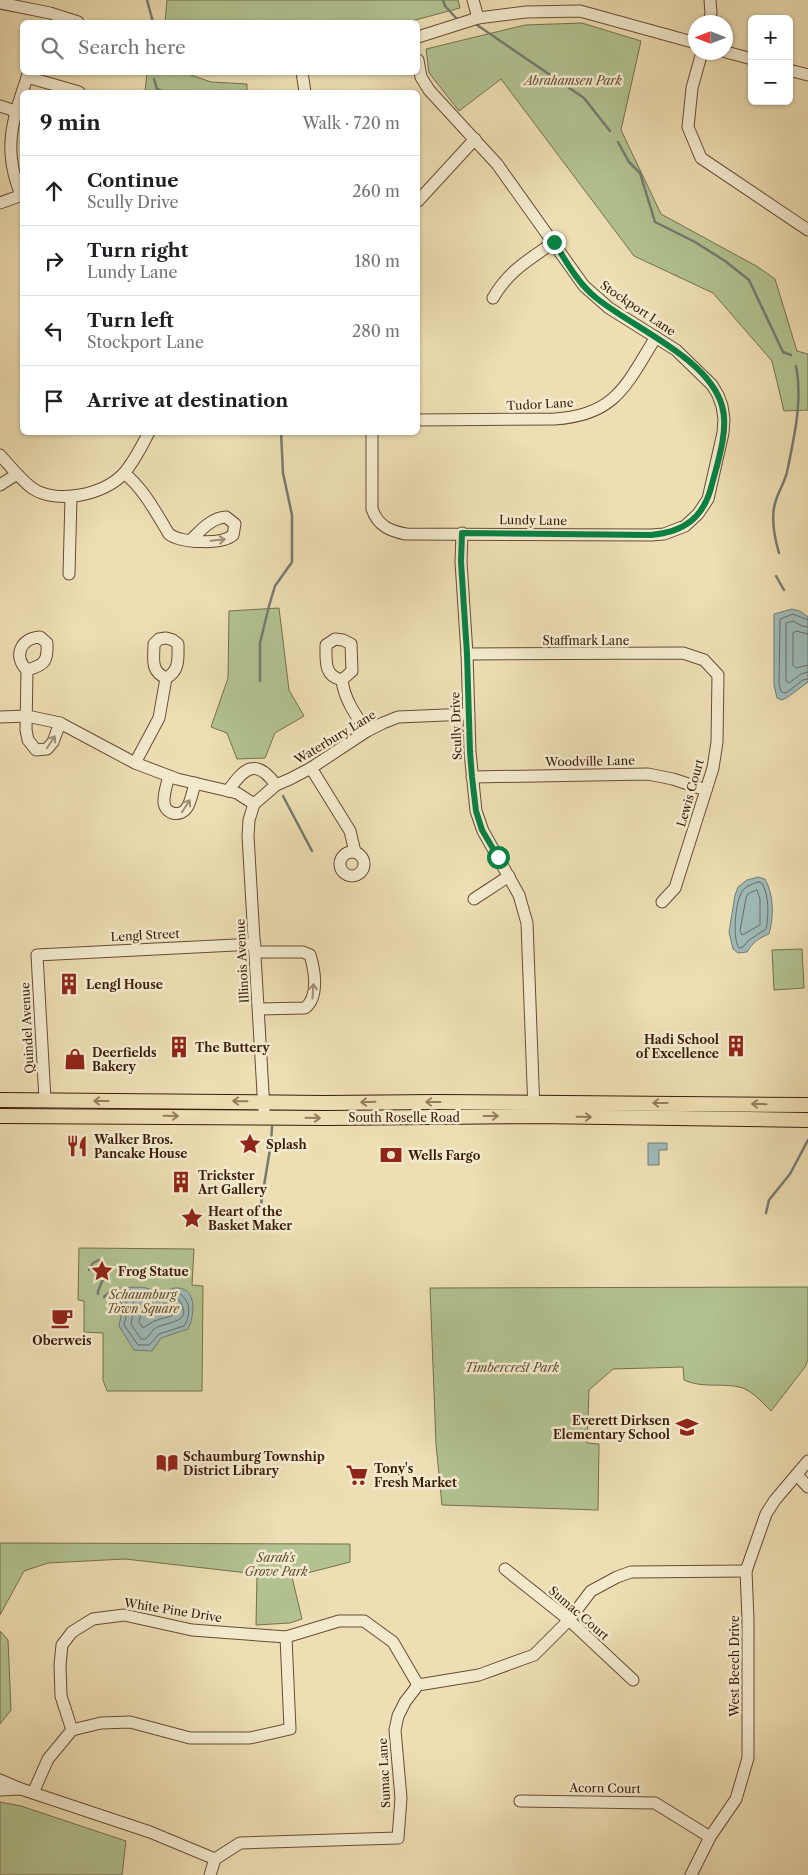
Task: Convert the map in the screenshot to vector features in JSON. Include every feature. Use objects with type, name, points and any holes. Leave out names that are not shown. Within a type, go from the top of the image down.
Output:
[{"type":"main road","name":"South Roselle Road","points":[[0,1100],[264,1102],[534,1109],[808,1120]]},
{"type":"main road","name":"South Roselle Road","points":[[0,1116],[264,1116],[324,1118],[534,1109],[808,1105]]},
{"type":"street","points":[[473,0],[478,18]]},
{"type":"street","points":[[710,0],[711,15]]},
{"type":"street","points":[[0,3],[48,18],[63,20]]},
{"type":"street","points":[[420,36],[478,18],[581,5],[688,40]]},
{"type":"street","points":[[733,54],[748,58]]},
{"type":"street","points":[[700,60],[692,88],[688,127],[701,158],[808,230]]},
{"type":"street","points":[[793,71],[808,75]]},
{"type":"street","name":"Stockport Lane","points":[[420,72],[421,78],[429,90],[497,164],[593,296],[676,350],[712,385],[722,406],[724,419],[723,433],[708,499],[693,520]]},
{"type":"street","points":[[23,90],[28,75],[74,90]]},
{"type":"street","points":[[303,75],[306,90]]},
{"type":"street","points":[[20,97],[15,111],[10,152],[12,167],[20,190]]},
{"type":"street","points":[[0,106],[15,111]]},
{"type":"street","points":[[420,199],[474,139]]},
{"type":"street","points":[[0,203],[20,197]]},
{"type":"street","points":[[493,298],[511,273],[554,242]]},
{"type":"street","name":"Tudor Lane","points":[[420,420],[555,419],[588,414],[602,408],[620,392],[656,337]]},
{"type":"street","points":[[0,455],[32,488],[44,494],[70,497],[98,490],[124,473],[146,435]]},
{"type":"street","name":"Lundy Lane","points":[[372,435],[372,509],[375,518],[382,526],[393,532],[406,534],[651,535],[676,530],[693,520]]},
{"type":"street","points":[[124,473],[140,489],[169,534],[176,539],[190,540]]},
{"type":"street","points":[[0,485],[17,474]]},
{"type":"street","points":[[68,574],[70,497]]},
{"type":"street","name":"Scully Drive","points":[[462,533],[461,562],[472,777],[476,811],[482,830],[519,895],[527,922],[534,1109]]},
{"type":"street","name":"Staffmark Lane","points":[[467,654],[683,653],[704,660]]},
{"type":"street","name":"Lewis Court","points":[[662,902],[675,888],[713,768],[717,742],[718,675],[704,660]]},
{"type":"street","points":[[28,670],[26,730],[28,740],[36,750],[42,751],[47,749],[60,723]]},
{"type":"street","points":[[135,763],[159,718],[166,678]]},
{"type":"street","points":[[342,680],[343,690],[355,715],[367,731]]},
{"type":"street","name":"Waterbury Lane","points":[[254,804],[276,784],[312,768],[367,731],[383,723],[398,717],[469,714]]},
{"type":"street","points":[[0,717],[27,716],[60,723],[135,763],[169,776],[237,793],[254,804]]},
{"type":"street","points":[[228,791],[243,771],[255,768],[264,771],[276,784]]},
{"type":"street","points":[[312,768],[350,830],[355,852]]},
{"type":"street","name":"Woodville Lane","points":[[472,777],[648,774],[673,779],[706,790]]},
{"type":"street","points":[[169,776],[164,800],[165,807],[173,814],[178,814],[185,810],[195,783]]},
{"type":"street","name":"Illinois Avenue","points":[[254,804],[249,820],[248,836],[264,1116]]},
{"type":"street","points":[[474,899],[509,876]]},
{"type":"street","name":"Lengl Street","points":[[37,955],[255,948],[303,952],[310,955],[313,964],[314,996],[311,1003],[305,1008],[259,1009]]},
{"type":"street","name":"Quindel Avenue","points":[[37,955],[45,1100]]},
{"type":"street","name":"West Beech Drive","points":[[691,1875],[710,1837],[736,1799],[748,1758],[746,1571],[766,1514],[775,1500],[808,1461]]},
{"type":"street","points":[[797,1476],[808,1487]]},
{"type":"street","name":"Sumac Court","points":[[505,1569],[570,1620],[633,1680]]},
{"type":"street","points":[[418,1685],[479,1675],[534,1655],[570,1620],[591,1591],[616,1577],[631,1572],[746,1571]]},
{"type":"street","name":"White Pine Drive","points":[[72,1730],[61,1696],[60,1665],[62,1645],[72,1632],[93,1619],[124,1615],[192,1630],[286,1637],[338,1621],[364,1621],[393,1642],[418,1685]]},
{"type":"street","points":[[33,1793],[48,1759],[72,1730],[101,1723],[130,1722],[190,1738],[250,1738],[290,1729],[286,1637]]},
{"type":"street","name":"Sumac Lane","points":[[215,1859],[240,1843],[398,1838],[401,1798],[395,1730],[404,1702],[418,1685]]},
{"type":"street","points":[[0,1780],[21,1789],[150,1832],[215,1859],[210,1875]]},
{"type":"street","points":[[0,1790],[21,1789]]},
{"type":"street","name":"Acorn Court","points":[[520,1801],[656,1803],[710,1837]]},
{"type":"green space","points":[[167,0],[458,0],[460,8],[415,20],[165,20]]},
{"type":"green space","name":"Abrahamsen Park","points":[[582,23],[641,41],[621,130],[661,214],[758,267],[775,279],[797,351],[808,354],[808,410],[784,411],[772,361],[713,293],[634,256],[501,79],[459,111],[429,73],[426,49],[525,25]]},
{"type":"green space","points":[[147,75],[191,75],[211,82],[247,84],[247,90],[145,90]]},
{"type":"green space","points":[[279,608],[289,690],[304,716],[275,733],[265,758],[237,759],[227,733],[211,727],[228,678],[229,611]]},
{"type":"green space","points":[[802,949],[804,988],[774,990],[772,950]]},
{"type":"green space","name":"Schaumburg Town Square","points":[[79,1248],[194,1249],[192,1285],[203,1286],[202,1391],[107,1391],[103,1380],[103,1333],[84,1332],[84,1301],[78,1300]]},
{"type":"green space","name":"Timbercrest Park","points":[[808,1287],[808,1360],[805,1367],[771,1411],[754,1395],[743,1388],[728,1385],[691,1383],[684,1380],[683,1367],[613,1369],[589,1390],[587,1443],[599,1444],[598,1510],[442,1505],[436,1444],[430,1288]]},
{"type":"green space","name":"Sarah's Grove Park","points":[[0,1543],[350,1544],[350,1562],[292,1577],[302,1619],[290,1623],[256,1625],[257,1574],[125,1559],[48,1563],[24,1571],[0,1615]]},
{"type":"green space","points":[[0,1631],[8,1640],[11,1710],[0,1724]]},
{"type":"green space","points":[[0,1802],[21,1806],[126,1841],[122,1875],[0,1875]]},
{"type":"water","points":[[792,609],[800,611],[808,617],[808,682],[782,700],[777,698],[774,685],[774,614]]},
{"type":"water","points":[[758,877],[765,879],[772,899],[772,920],[769,934],[756,941],[747,952],[738,953],[733,949],[729,932],[735,895],[738,887],[747,880]]},
{"type":"water","points":[[648,1143],[667,1143],[667,1150],[659,1150],[659,1165],[648,1165]]},
{"type":"water","points":[[143,1287],[160,1293],[175,1288],[184,1290],[189,1293],[193,1304],[192,1318],[188,1329],[161,1338],[152,1351],[134,1350],[119,1326],[123,1307],[118,1296],[118,1288]]},
{"type":"waterway","points":[[147,0],[152,20]]},
{"type":"waterway","points":[[443,0],[445,6],[457,19]]},
{"type":"waterway","points":[[477,25],[584,98],[610,131]]},
{"type":"waterway","points":[[154,79],[157,89],[159,90]]},
{"type":"waterway","points":[[618,142],[629,162],[640,173],[655,222],[695,242],[725,261],[749,280],[783,352],[791,355]]},
{"type":"waterway","points":[[779,553],[774,533],[773,513],[787,472],[795,432],[799,392],[796,366]]},
{"type":"waterway","points":[[260,681],[260,643],[269,606],[275,586],[292,562],[292,515],[283,473],[281,435]]},
{"type":"waterway","points":[[776,576],[784,590]]},
{"type":"waterway","points":[[283,796],[312,851]]},
{"type":"waterway","points":[[261,1204],[272,1127]]},
{"type":"waterway","points":[[766,1213],[769,1200],[790,1174],[808,1140]]},
{"type":"waterway","points":[[89,1270],[93,1263],[99,1260],[102,1263],[98,1274]]},
{"type":"waterway","points":[[98,1294],[103,1279]]},
{"type":"waterway","points":[[104,1297],[110,1292]]},
{"type":"place","name":"Lengl House","points":[[69,984]]},
{"type":"place","name":"Hadi School of Excellence","points":[[736,1046]]},
{"type":"place","name":"The Buttery","points":[[179,1047]]},
{"type":"place","name":"Deerfields Bakery","points":[[75,1059]]},
{"type":"place","name":"Splash","points":[[250,1144]]},
{"type":"place","name":"Walker Bros. Pancake House","points":[[77,1146]]},
{"type":"place","name":"Wells Fargo","points":[[391,1155]]},
{"type":"place","name":"Trickster Art Gallery","points":[[181,1182]]},
{"type":"place","name":"Heart of the Basket Maker","points":[[192,1218]]},
{"type":"place","name":"Frog Statue","points":[[102,1271]]},
{"type":"place","name":"Oberweis","points":[[62,1318]]},
{"type":"place","name":"Everett Dirksen Elementary School","points":[[687,1427]]},
{"type":"place","name":"Schaumburg Township District Library","points":[[167,1463]]},
{"type":"place","name":"Tony's Fresh Market","points":[[357,1475]]},
{"type":"route","points":[[498,857],[482,830],[476,811],[472,777],[467,654],[463,615],[462,533],[651,535],[664,534],[676,530],[693,520],[708,499],[723,433],[724,419],[722,406],[712,385],[676,350],[593,296],[573,271],[554,242]]}]
